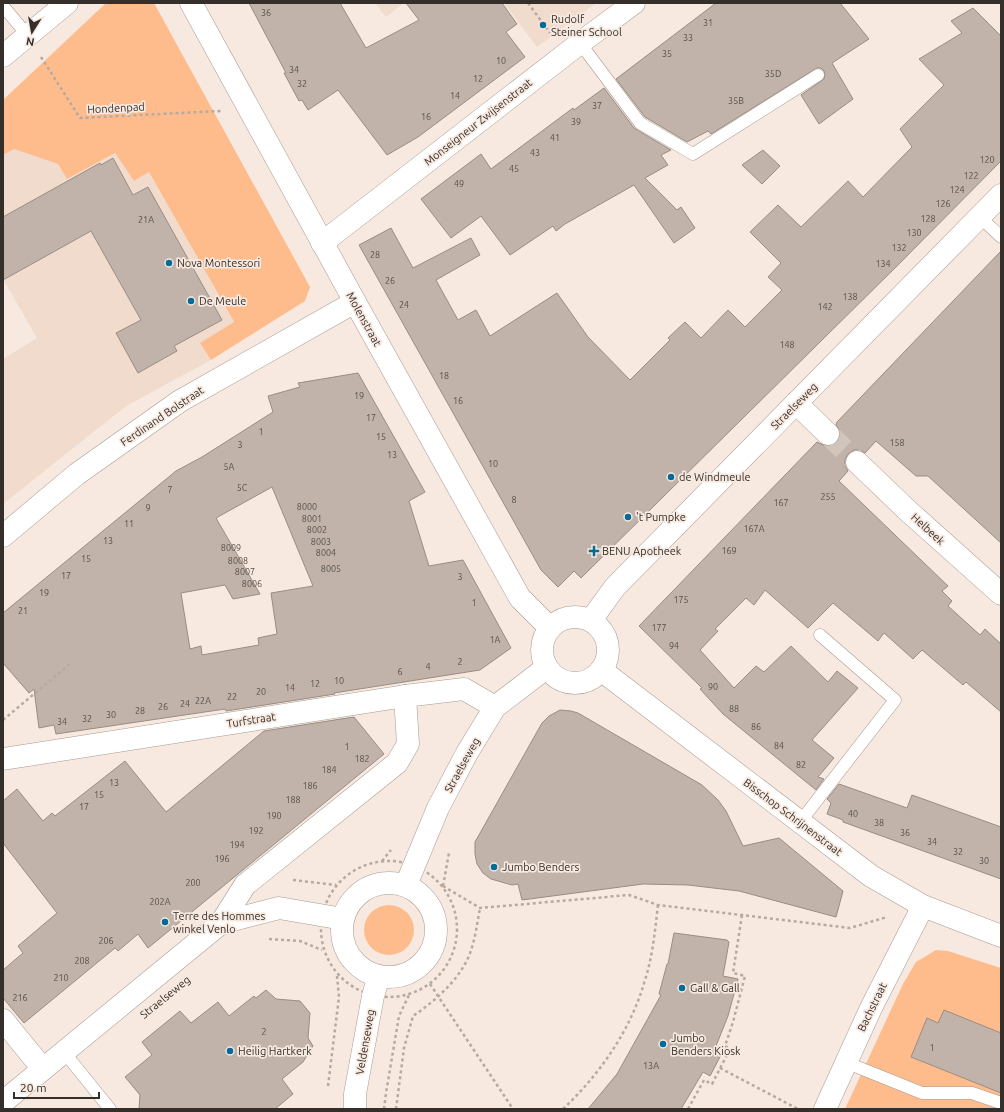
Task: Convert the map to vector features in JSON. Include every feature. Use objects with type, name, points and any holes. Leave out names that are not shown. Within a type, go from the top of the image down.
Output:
[{"type":"street","points":[[3,56],[67,3]]},
{"type":"street","name":"Molenstraat","points":[[191,3],[322,243],[520,598],[549,627]]},
{"type":"street","name":"Monseigneur Zwijsenstraat","points":[[322,243],[573,48],[634,3]]},
{"type":"street","name":"Straelseweg","points":[[591,620],[615,587],[1001,195]]},
{"type":"street","name":"Ferdinand Bolstraat","points":[[3,536],[77,474],[180,401],[355,302]]},
{"type":"street","points":[[796,403],[828,434]]},
{"type":"street","name":"Helbeek","points":[[857,462],[907,510],[1001,594]]},
{"type":"street","points":[[570,616],[582,616],[591,620],[603,630],[608,643],[608,655],[601,670],[592,679],[581,683],[568,683],[557,678],[546,668],[542,656],[542,642],[549,627],[558,620],[570,616]]},
{"type":"street","name":"Straelseweg","points":[[406,885],[438,808],[467,754],[495,708],[546,668]]},
{"type":"street","name":"Bisschop Schrijnenstraat","points":[[601,670],[871,876],[923,906],[1001,936]]},
{"type":"street","name":"Turfstraat","points":[[3,759],[405,696],[464,689],[495,708]]},
{"type":"street","name":"Straelseweg","points":[[3,1102],[221,923],[246,885],[397,764],[408,744],[405,696]]},
{"type":"street","points":[[387,882],[406,885],[417,892],[429,904],[436,919],[437,935],[432,950],[423,963],[410,972],[376,986],[365,970],[354,961],[346,948],[342,934],[343,918],[349,904],[359,893],[372,885],[387,882]]},
{"type":"street","name":"Bachstraat","points":[[825,1109],[845,1062],[871,1008],[923,906]]},
{"type":"street","name":"Straelseweg","points":[[221,923],[279,908],[343,918]]},
{"type":"street","name":"Veldenseweg","points":[[355,1109],[355,1094],[376,986]]},
{"type":"street","points":[[3,1020],[43,1069]]},
{"type":"lane","points":[[3,6],[28,36]]},
{"type":"lane","points":[[573,48],[640,123],[693,154],[818,75]]},
{"type":"lane","points":[[980,217],[1001,237]]},
{"type":"lane","points":[[800,822],[895,700],[820,635]]},
{"type":"lane","points":[[64,1052],[110,1109]]},
{"type":"lane","points":[[845,1062],[922,1093],[972,1093],[1001,1103]]},
{"type":"path","points":[[528,3],[573,48]]},
{"type":"path","name":"Hondenpad","points":[[28,36],[80,118],[249,109]]},
{"type":"path","points":[[3,720],[71,663]]},
{"type":"path","points":[[336,885],[358,869],[382,861]]},
{"type":"path","points":[[266,939],[300,941],[322,950],[337,975],[353,988],[376,986],[391,998],[409,995],[430,984],[446,967],[457,937],[453,903],[443,886],[480,908],[629,895],[658,905],[850,928],[923,906]]},
{"type":"path","points":[[563,1109],[580,1093],[601,1067],[619,1040],[634,1011],[645,980],[653,948],[658,905]]},
{"type":"path","points":[[396,1109],[404,1048],[413,1016],[429,1005],[456,977],[469,956],[476,932],[480,908]]},
{"type":"path","points":[[688,1109],[704,1080],[712,1084],[730,1049],[725,1046],[745,976],[733,973],[742,915]]},
{"type":"path","points":[[328,1093],[339,997],[337,975]]},
{"type":"path","points":[[430,984],[513,1109]]},
{"type":"path","points":[[384,1109],[399,1016],[409,995]]},
{"type":"path","points":[[720,1068],[798,1109]]},
{"type":"shaded area","points":[[106,3],[154,3],[310,287],[305,301],[211,360],[200,343],[234,322],[149,172],[134,181],[115,153],[67,179],[58,164],[14,149],[3,155],[3,100]]},
{"type":"shaded area","points":[[375,3],[404,3],[386,17]]},
{"type":"shaded area","name":"Rudolf Steiner School","points":[[504,3],[596,3],[537,47]]},
{"type":"shaded area","points":[[14,148],[58,164],[68,179],[115,153],[134,181],[149,172],[234,323],[200,343],[211,360],[126,406],[3,504],[3,359],[37,338],[3,279],[3,155]]},
{"type":"shaded area","points":[[384,905],[394,905],[407,912],[414,925],[414,935],[407,948],[394,955],[384,955],[375,951],[368,944],[364,935],[364,925],[368,916],[375,909]]},
{"type":"shaded area","points":[[936,950],[948,951],[1001,968],[1001,1109],[845,1109],[903,984],[916,962]]},
{"type":"building","points":[[249,3],[340,3],[366,48],[419,20],[406,3],[502,3],[517,24],[506,32],[525,57],[418,137],[387,155],[338,90],[308,110],[302,100],[299,101]]},
{"type":"building","points":[[716,3],[840,3],[869,39],[832,63],[853,99],[819,124],[801,95],[824,79],[824,71],[821,68],[817,68],[711,134],[708,131],[687,142],[645,117],[616,79]]},
{"type":"building","points":[[973,8],[1001,36],[1001,161],[899,264],[581,578],[574,571],[558,587],[541,570],[359,245],[391,228],[413,268],[471,238],[480,255],[436,280],[458,320],[476,310],[490,336],[557,293],[588,337],[630,380],[670,340],[668,338],[685,322],[701,338],[728,310],[745,327],[782,290],[768,277],[781,263],[750,232],[778,205],[801,227],[848,181],[863,197],[912,147],[900,129],[944,85],[919,59],[962,33],[951,21]]},
{"type":"building","points":[[604,88],[634,128],[671,150],[661,155],[668,165],[645,178],[677,210],[681,207],[695,228],[674,243],[634,185],[565,224],[556,231],[553,226],[510,255],[481,216],[451,238],[421,199],[481,154],[491,169],[573,108],[574,110]]},
{"type":"building","points":[[763,150],[780,166],[762,184],[742,165]]},
{"type":"building","points":[[113,158],[133,195],[148,187],[222,320],[174,346],[177,351],[138,373],[116,333],[141,320],[91,231],[3,280],[3,217],[100,163],[101,165]]},
{"type":"building","points":[[1001,251],[1001,543],[928,476],[916,476],[876,441],[865,453],[860,450],[854,450],[848,454],[845,459],[845,466],[848,471],[839,481],[948,586],[942,591],[952,601],[948,606],[980,635],[985,629],[1001,644],[1001,712],[966,682],[963,685],[922,650],[913,659],[884,633],[878,641],[833,603],[808,628],[765,590],[754,605],[746,598],[715,629],[718,631],[700,650],[734,688],[756,666],[764,672],[791,646],[828,682],[837,671],[858,688],[812,740],[834,758],[818,777],[824,779],[816,790],[723,714],[700,689],[702,688],[639,626],[817,442],[825,446],[832,446],[837,442],[840,437],[840,431],[836,425],[837,422]]},
{"type":"building","points":[[358,373],[425,492],[409,501],[429,566],[463,560],[511,648],[480,670],[226,711],[225,709],[56,734],[54,725],[39,728],[34,689],[29,693],[3,663],[3,613],[176,471],[202,457],[273,412],[268,396],[300,387],[298,383]],"holes":[[[272,487],[313,586],[271,593],[277,634],[258,638],[259,645],[202,655],[201,646],[190,649],[181,593],[225,585],[233,599],[260,594],[216,518]]]},
{"type":"building","points":[[560,710],[578,713],[702,785],[718,800],[726,811],[743,846],[779,838],[843,891],[836,917],[739,891],[688,885],[643,884],[522,900],[518,884],[512,885],[491,879],[483,873],[477,864],[475,842],[542,723],[549,716]]},
{"type":"building","points":[[354,717],[384,754],[148,948],[138,934],[118,951],[115,948],[24,1023],[3,998],[3,970],[23,953],[18,946],[57,913],[3,843],[3,801],[17,789],[43,821],[52,813],[55,816],[125,761],[166,812],[264,731]]},
{"type":"building","points":[[839,784],[907,808],[912,795],[1001,827],[1001,879],[843,822],[843,820],[827,814],[831,803],[827,799]]},
{"type":"building","points":[[674,933],[727,940],[729,942],[723,976],[738,979],[728,1016],[714,1051],[721,1055],[710,1076],[703,1072],[681,1109],[588,1109],[617,1074],[661,995],[659,994],[668,964]]},
{"type":"building","name":"Heilig Hartkerk","points":[[266,990],[276,999],[300,1001],[310,1013],[308,1038],[313,1046],[303,1062],[282,1079],[293,1094],[275,1109],[139,1109],[140,1095],[125,1077],[152,1055],[142,1042],[180,1011],[191,1023],[218,1002],[229,1016],[254,996],[256,998]]},
{"type":"building","points":[[944,1010],[1001,1033],[1001,1093],[911,1057],[927,1018],[938,1023]]},
{"type":"tunnel","points":[[828,434],[857,462]]},
{"type":"place","name":"Rudolf Steiner School","points":[[543,25]]},
{"type":"place","name":"Nova Montessori","points":[[169,263]]},
{"type":"place","name":"De Meule","points":[[191,301]]},
{"type":"place","name":"de Windmeule","points":[[671,477]]},
{"type":"place","name":"'t Pumpke","points":[[628,517]]},
{"type":"place","name":"BENU Apotheek","points":[[594,551]]},
{"type":"place","name":"Jumbo Benders","points":[[494,867]]},
{"type":"place","name":"Terre des Hommes winkel Venlo","points":[[165,922]]},
{"type":"place","name":"Gall & Gall","points":[[682,988]]},
{"type":"place","name":"Jumbo Benders Kiosk","points":[[663,1044]]},
{"type":"place","name":"Heilig Hartkerk","points":[[230,1051]]}]
